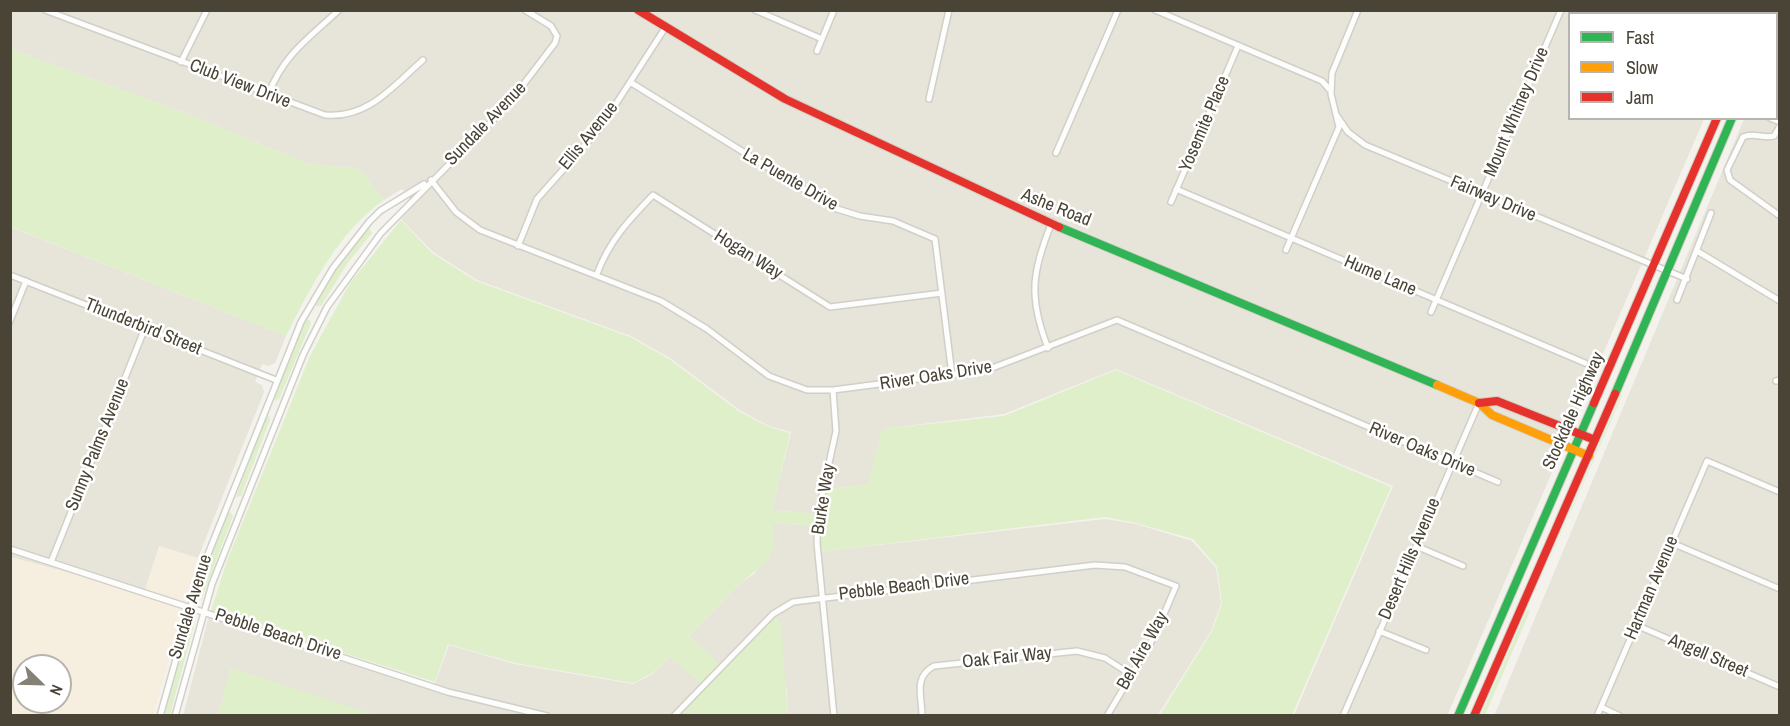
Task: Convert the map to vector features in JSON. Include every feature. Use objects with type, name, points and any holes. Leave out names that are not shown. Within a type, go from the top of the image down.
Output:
[{"type":"main road","name":"Ashe Road","points":[[638,10],[785,99],[1015,208],[1479,403],[1492,415],[1589,456]]},
{"type":"main road","name":"Stockdale Highway","points":[[1474,716],[1589,456],[1716,120]]},
{"type":"main road","name":"Stockdale Highway","points":[[1458,716],[1573,449],[1659,269],[1713,164],[1731,120]]},
{"type":"main road","name":"Ashe Road","points":[[1479,403],[1497,402],[1595,440]]},
{"type":"street","name":"Club View Drive","points":[[45,10],[325,115],[346,115],[375,103],[423,60]]},
{"type":"street","points":[[182,62],[207,10]]},
{"type":"street","points":[[268,95],[276,74],[290,55],[339,10]]},
{"type":"street","name":"Sundale Avenue","points":[[175,716],[203,610],[303,354],[322,316],[365,252],[431,180],[507,106],[536,72],[557,36],[551,26],[525,10]]},
{"type":"street","points":[[755,10],[822,39]]},
{"type":"street","points":[[817,51],[834,10]]},
{"type":"street","points":[[929,99],[949,10]]},
{"type":"street","points":[[1056,153],[1118,10]]},
{"type":"street","points":[[1155,10],[1322,81],[1331,94],[1339,127],[1286,250]]},
{"type":"street","points":[[1331,94],[1335,63],[1358,10]]},
{"type":"street","name":"Mount Whitney Drive","points":[[1431,312],[1561,10]]},
{"type":"street","name":"Ellis Avenue","points":[[519,246],[537,199],[591,140],[665,28]]},
{"type":"street","name":"Yosemite Place","points":[[1171,202],[1238,46]]},
{"type":"street","name":"La Puente Drive","points":[[630,82],[834,208],[893,222],[935,239],[952,375]]},
{"type":"street","name":"Fairway Drive","points":[[1337,116],[1348,132],[1365,145],[1687,279]]},
{"type":"street","points":[[1779,124],[1774,136],[1765,138],[1752,134],[1743,137],[1727,170],[1730,180],[1779,216]]},
{"type":"street","points":[[1713,164],[1727,170]]},
{"type":"street","name":"Sundale Avenue","points":[[160,716],[189,606],[276,380],[308,309],[333,268],[380,210],[431,180]]},
{"type":"street","name":"River Oaks Drive","points":[[431,180],[448,203],[468,221],[495,237],[636,289],[684,314],[779,382],[807,390],[833,390],[952,375],[1004,365],[1117,320],[1498,482]]},
{"type":"street","name":"Hume Lane","points":[[1176,189],[1585,363]]},
{"type":"street","name":"Hogan Way","points":[[597,274],[609,244],[653,195],[830,307],[942,293]]},
{"type":"street","points":[[1677,300],[1711,213]]},
{"type":"street","points":[[1048,348],[1035,312],[1033,283],[1038,255],[1052,222]]},
{"type":"street","points":[[1697,251],[1779,301]]},
{"type":"street","name":"Thunderbird Street","points":[[10,275],[276,380]]},
{"type":"street","points":[[10,321],[26,281]]},
{"type":"street","points":[[308,309],[322,316]]},
{"type":"street","name":"Sunny Palms Avenue","points":[[51,562],[145,328]]},
{"type":"street","name":"Burke Way","points":[[833,390],[836,431],[817,526],[834,716]]},
{"type":"street","name":"Desert Hills Avenue","points":[[1343,716],[1479,403]]},
{"type":"street","points":[[266,406],[280,411]]},
{"type":"street","name":"Hartman Avenue","points":[[1597,716],[1707,461],[1779,492]]},
{"type":"street","points":[[228,500],[242,506]]},
{"type":"street","points":[[1672,543],[1779,590]]},
{"type":"street","points":[[1416,546],[1463,566]]},
{"type":"street","name":"Pebble Beach Drive","points":[[10,549],[459,695],[547,716]]},
{"type":"street","name":"Pebble Beach Drive","points":[[674,716],[773,614],[793,602],[1095,565],[1125,567],[1176,586]]},
{"type":"street","name":"Bel Aire Way","points":[[1107,716],[1155,635],[1176,586]]},
{"type":"street","name":"Angell Street","points":[[1636,625],[1779,687]]},
{"type":"street","points":[[1379,631],[1426,650]]},
{"type":"street","name":"Oak Fair Way","points":[[922,716],[921,678],[924,671],[934,666],[1077,651],[1105,658],[1130,674]]},
{"type":"street","points":[[1601,707],[1620,716]]},
{"type":"shaded area","points":[[11,10],[1751,11],[1568,12],[1568,120],[1704,120],[1447,716],[1294,715],[1393,486],[1116,369],[1004,414],[882,429],[868,484],[823,490],[818,514],[772,510],[791,432],[769,426],[741,411],[670,358],[631,336],[477,280],[433,252],[401,219],[414,205],[402,189],[384,200],[359,169],[306,163],[196,117],[11,49]]},
{"type":"shaded area","points":[[1779,35],[1779,715],[1494,716],[1744,120],[1778,120]]},
{"type":"shaded area","points":[[10,227],[286,336],[275,363],[268,366],[262,364],[255,382],[262,385],[264,392],[198,558],[159,546],[144,593],[11,557]]},
{"type":"shaded area","points":[[1105,519],[1136,524],[1192,541],[1216,568],[1221,603],[1211,631],[1158,715],[788,715],[787,689],[721,667],[689,636],[737,586],[754,574],[773,547],[773,523],[817,526],[818,552]]},
{"type":"shaded area","points":[[159,546],[198,558],[153,715],[11,715],[10,557],[144,593]]},
{"type":"shaded area","points":[[210,612],[435,684],[449,645],[515,664],[633,684],[654,673],[669,657],[705,686],[674,715],[377,716],[231,668],[218,715],[183,716]]},
{"type":"green space","points":[[1751,10],[1750,12],[1583,11]]},
{"type":"green space","points":[[11,49],[196,117],[306,163],[359,169],[384,200],[353,228],[327,262],[286,336],[11,227]]},
{"type":"green space","points":[[401,220],[432,253],[476,281],[630,337],[669,359],[740,412],[769,427],[790,433],[772,510],[818,514],[822,490],[868,484],[882,429],[1004,416],[1116,370],[1391,487],[1292,715],[1160,715],[1212,631],[1222,603],[1217,567],[1193,539],[1105,517],[818,552],[817,526],[773,523],[773,547],[769,560],[737,586],[689,636],[721,666],[773,614],[781,623],[788,715],[674,715],[704,686],[669,657],[654,672],[633,683],[515,663],[448,644],[435,682],[211,611],[227,561],[310,356],[350,283]]},
{"type":"green space","points":[[369,228],[372,233],[347,264],[321,306],[316,306],[316,300],[343,259]]},
{"type":"green space","points":[[305,320],[310,320],[311,323],[279,399],[275,401],[273,395]]},
{"type":"green space","points":[[1621,395],[1622,396],[1533,598]]},
{"type":"green space","points":[[269,416],[270,420],[241,496],[236,497],[265,418]]},
{"type":"green space","points":[[230,512],[233,516],[202,598],[198,599],[196,596],[226,514]]},
{"type":"green space","points":[[1527,610],[1530,611],[1485,715],[1481,715]]},
{"type":"green space","points":[[190,619],[195,621],[170,715],[164,716]]},
{"type":"green space","points":[[231,668],[377,715],[218,715]]},
{"type":"traffic: fast","points":[[1615,394],[1731,120]]},
{"type":"traffic: fast","points":[[1059,227],[1437,385]]},
{"type":"traffic: fast","points":[[1458,716],[1594,403]]},
{"type":"traffic: slow","points":[[1437,385],[1479,403],[1492,415],[1589,456]]},
{"type":"traffic: jam","points":[[638,10],[785,99],[1059,227]]},
{"type":"traffic: jam","points":[[1594,403],[1716,120]]},
{"type":"traffic: jam","points":[[1474,716],[1615,394]]},
{"type":"traffic: jam","points":[[1479,403],[1497,401],[1595,440]]}]
